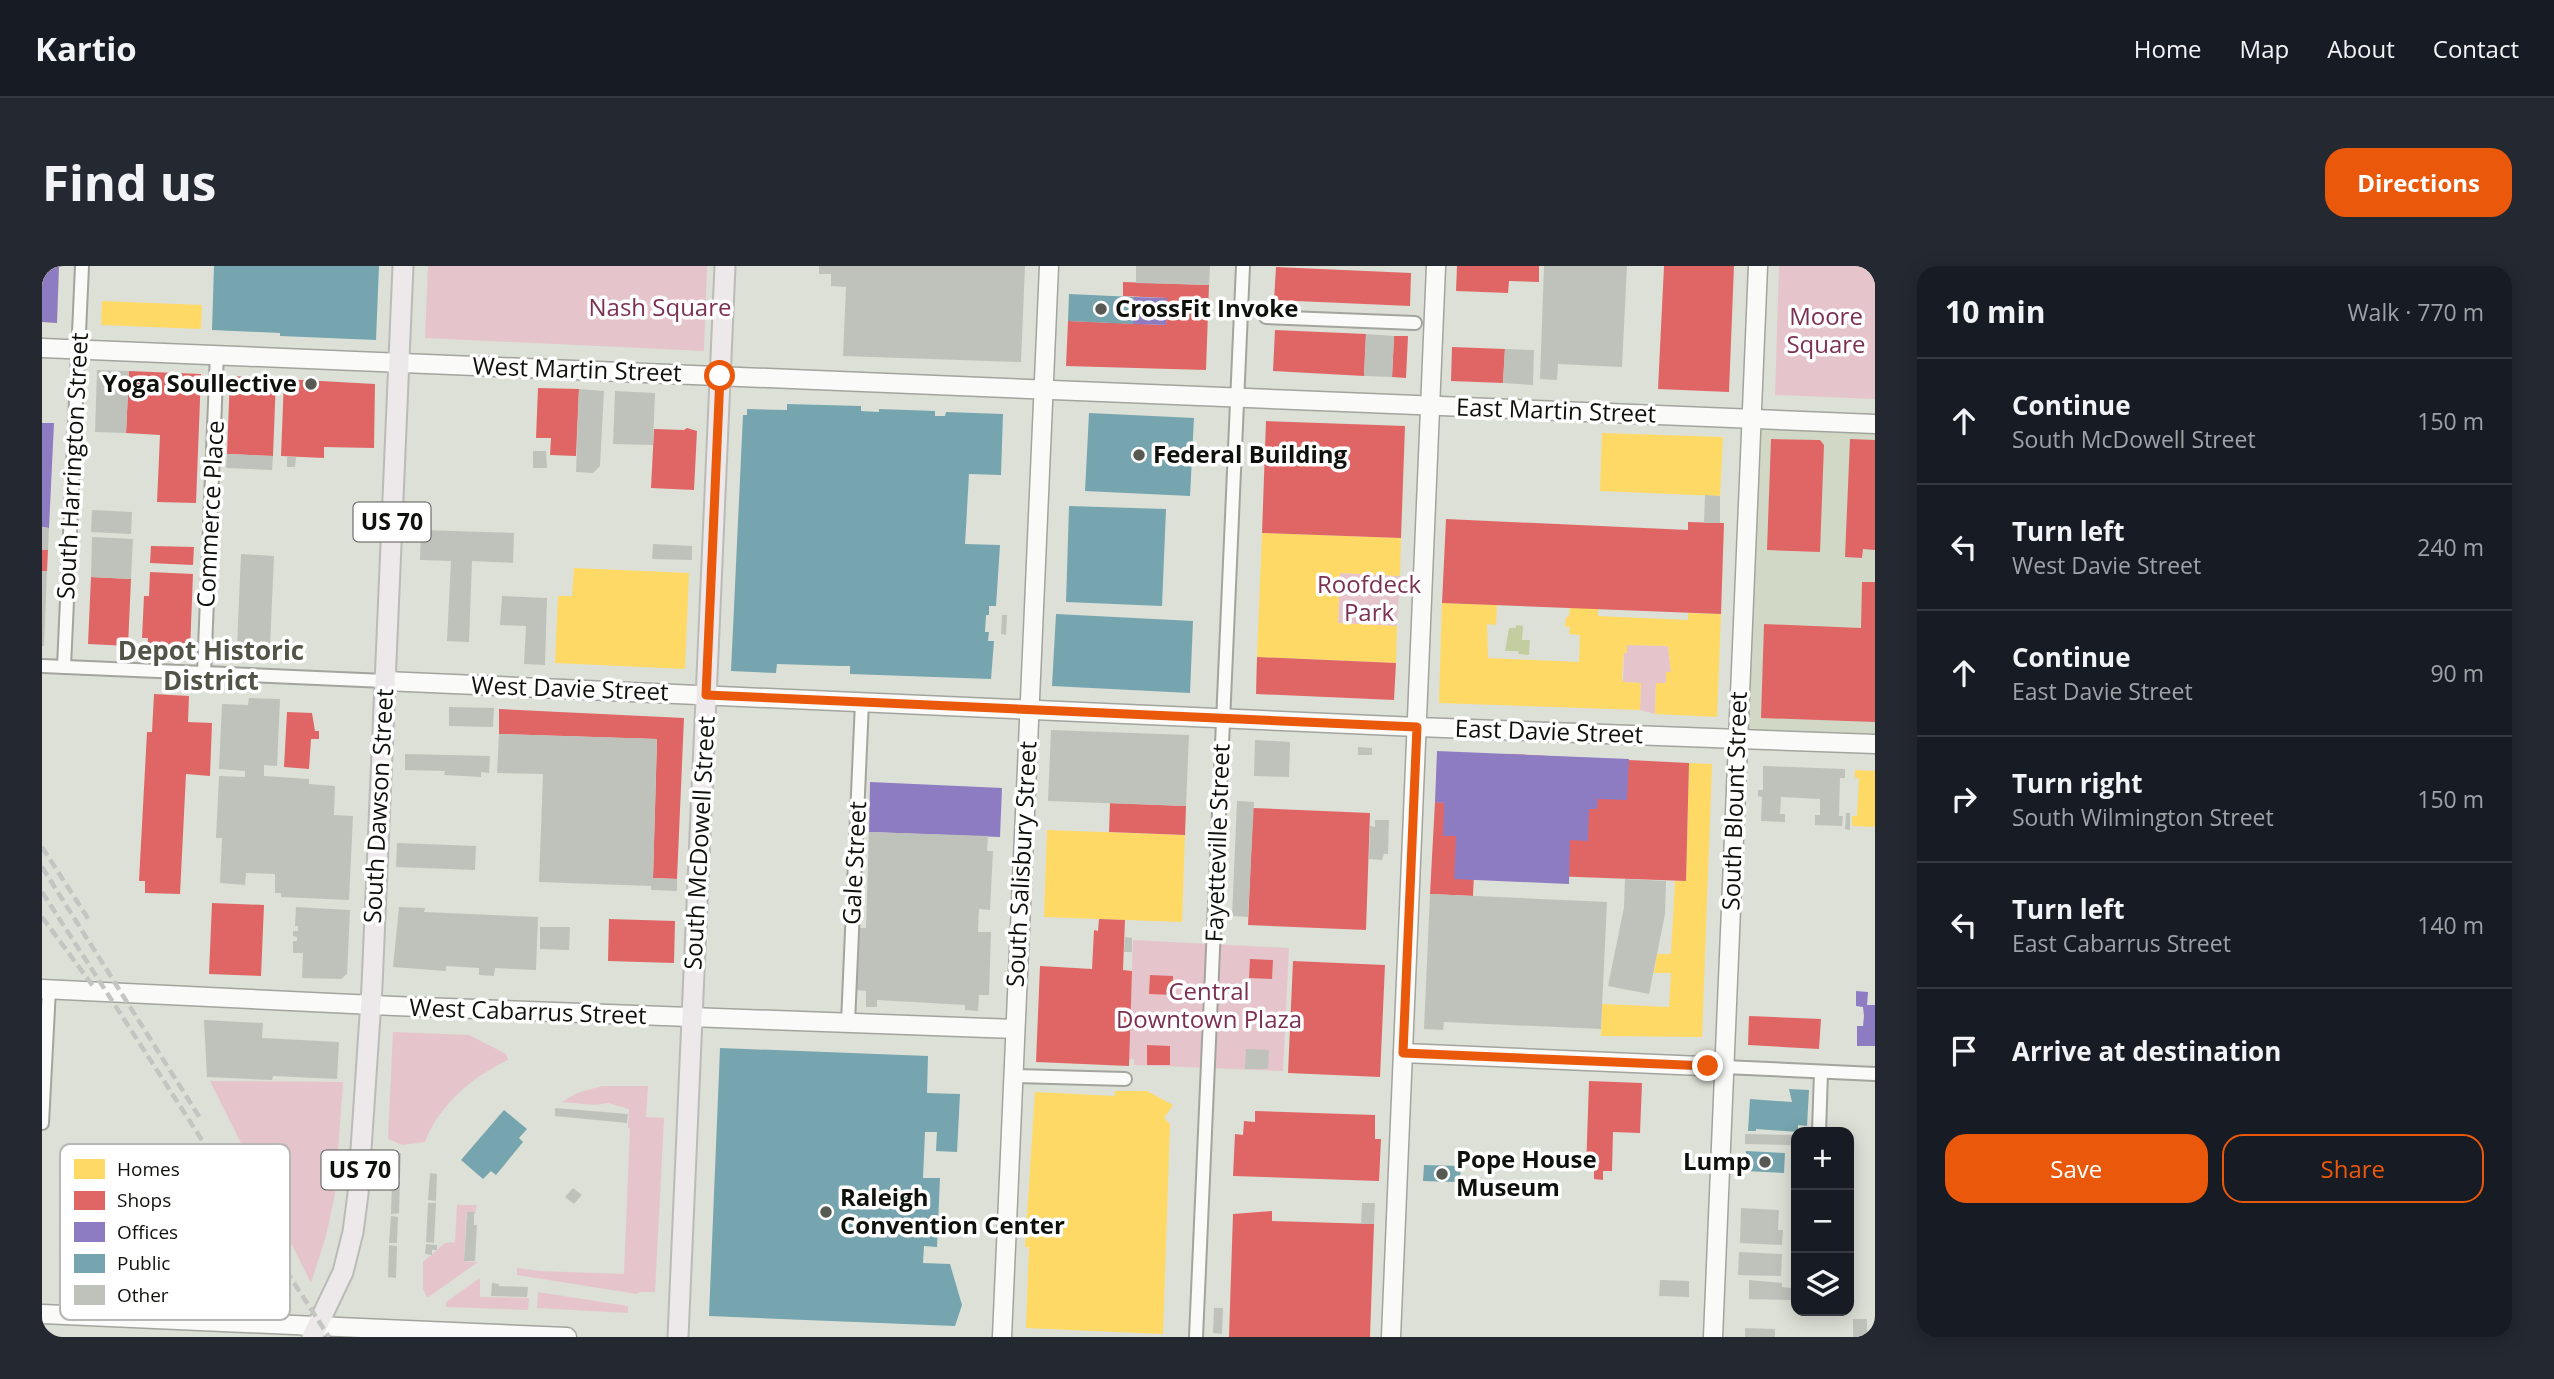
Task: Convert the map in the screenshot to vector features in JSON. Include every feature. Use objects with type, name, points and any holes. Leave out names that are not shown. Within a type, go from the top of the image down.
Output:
[{"type":"main road","name":"South Dawson Street","points":[[314,1332],[343,1272],[353,1233],[358,1194],[371,1006],[403,266]]},
{"type":"main road","name":"South McDowell Street","points":[[678,1337],[725,266]]},
{"type":"street","name":"South Harrington Street","points":[[65,667],[82,266]]},
{"type":"street","name":"South Salisbury Street","points":[[1002,1337],[1048,266]]},
{"type":"street","name":"Fayetteville Street","points":[[1196,1337],[1243,266]]},
{"type":"street","points":[[1391,1337],[1436,266]]},
{"type":"street","name":"South Blount Street","points":[[1713,1337],[1758,266]]},
{"type":"street","points":[[1266,317],[1415,323]]},
{"type":"street","name":"West Martin Street","points":[[42,348],[1237,396]]},
{"type":"street","name":"Commerce Place","points":[[204,673],[218,354]]},
{"type":"street","name":"East Martin Street","points":[[1237,396],[1875,424]]},
{"type":"street","name":"West Davie Street","points":[[42,666],[1223,718]]},
{"type":"street","name":"Gale Street","points":[[848,1023],[862,702]]},
{"type":"street","name":"East Davie Street","points":[[1223,718],[1875,744]]},
{"type":"street","points":[[42,1123],[45,989]]},
{"type":"street","name":"West Cabarrus Street","points":[[45,989],[371,1006],[1015,1029]]},
{"type":"street","points":[[1403,1053],[1875,1074]]},
{"type":"street","points":[[1819,1127],[1821,1072]]},
{"type":"street","points":[[1013,1076],[1125,1079]]},
{"type":"street","points":[[42,1314],[60,1315]]},
{"type":"street","points":[[133,1320],[314,1332],[567,1337]]},
{"type":"shaded area","points":[[1751,419],[1875,424],[1875,744],[1738,739]]},
{"type":"shaded area","points":[[1516,625],[1523,626],[1522,640],[1530,640],[1529,655],[1519,654],[1518,651],[1505,651],[1509,628],[1516,628]]},
{"type":"green space","name":"Nash Square","points":[[428,266],[707,266],[704,351],[425,338]]},
{"type":"green space","name":"Moore Square","points":[[1779,266],[1875,266],[1875,399],[1775,395]]},
{"type":"green space","name":"Roofdeck Park","points":[[1340,573],[1400,576],[1397,626],[1338,623]]},
{"type":"green space","points":[[1627,645],[1668,646],[1671,672],[1666,672],[1666,683],[1656,683],[1655,714],[1640,710],[1641,683],[1623,682],[1624,653],[1627,653]]},
{"type":"green space","name":"Central Downtown Plaza","points":[[1133,940],[1289,948],[1283,1071],[1134,1065],[1134,1059],[1129,1059]]},
{"type":"green space","points":[[393,1032],[469,1035],[506,1054],[508,1060],[482,1074],[458,1094],[439,1116],[425,1142],[402,1145],[388,1139]]},
{"type":"green space","points":[[210,1081],[343,1082],[335,1194],[326,1236],[311,1283],[290,1241],[290,1144],[242,1144]]},
{"type":"green space","points":[[602,1086],[648,1086],[646,1117],[664,1118],[655,1292],[637,1294],[517,1275],[517,1268],[624,1274],[629,1109],[608,1103],[594,1105],[562,1102],[577,1093]]},
{"type":"green space","points":[[457,1205],[477,1205],[475,1214],[466,1214],[464,1261],[478,1262],[427,1298],[423,1288],[423,1262],[445,1243],[455,1242]]},
{"type":"green space","points":[[480,1278],[480,1297],[529,1298],[528,1310],[446,1307],[446,1302]]},
{"type":"green space","points":[[538,1292],[628,1306],[628,1313],[537,1308]]},
{"type":"building: Homes","points":[[42,266],[59,266],[57,323],[42,322]]},
{"type":"building: Homes","points":[[102,301],[202,305],[201,329],[101,325]]},
{"type":"building: Homes","points":[[1602,433],[1723,437],[1720,496],[1600,491]]},
{"type":"building: Homes","points":[[1262,533],[1401,538],[1400,576],[1340,573],[1338,623],[1397,626],[1396,663],[1257,657]]},
{"type":"building: Homes","points":[[574,568],[689,573],[685,669],[555,663],[558,596],[572,596]]},
{"type":"building: Homes","points":[[1442,603],[1497,605],[1496,625],[1487,624],[1488,658],[1579,662],[1580,635],[1569,634],[1570,627],[1565,627],[1570,607],[1598,608],[1598,616],[1688,620],[1688,613],[1721,614],[1717,717],[1655,714],[1656,683],[1666,683],[1666,672],[1671,672],[1668,646],[1627,645],[1623,661],[1623,682],[1641,683],[1640,710],[1439,703]]},
{"type":"building: Homes","points":[[1689,763],[1712,764],[1702,1037],[1601,1036],[1602,1004],[1669,1007],[1671,973],[1654,973],[1657,954],[1671,954],[1675,881],[1686,881]]},
{"type":"building: Homes","points":[[1855,770],[1875,771],[1875,827],[1852,826],[1852,816],[1857,816],[1859,778],[1855,778]]},
{"type":"building: Homes","points":[[1047,830],[1185,835],[1182,922],[1044,917]]},
{"type":"building: Homes","points":[[1115,1091],[1147,1091],[1173,1105],[1164,1118],[1170,1124],[1163,1334],[1026,1328],[1029,1247],[1025,1247],[1035,1092],[1115,1096]]},
{"type":"building: Shops","points":[[1457,266],[1539,266],[1539,282],[1509,281],[1508,293],[1456,291]]},
{"type":"building: Shops","points":[[1664,266],[1734,266],[1729,392],[1658,389]]},
{"type":"building: Shops","points":[[1276,267],[1411,273],[1410,306],[1274,300]]},
{"type":"building: Shops","points":[[1123,282],[1209,285],[1206,370],[1066,366],[1068,321],[1166,325],[1167,298],[1123,296]]},
{"type":"building: Shops","points":[[1275,330],[1366,334],[1364,376],[1273,371]]},
{"type":"building: Shops","points":[[1394,336],[1408,336],[1406,378],[1392,377]]},
{"type":"building: Shops","points":[[1452,347],[1505,349],[1503,383],[1451,381]]},
{"type":"building: Shops","points":[[129,371],[201,374],[196,503],[157,502],[160,435],[126,433]]},
{"type":"building: Shops","points":[[230,376],[276,378],[273,456],[227,454]]},
{"type":"building: Shops","points":[[284,379],[375,384],[374,448],[324,447],[324,458],[281,456]]},
{"type":"building: Shops","points":[[538,388],[579,389],[576,456],[550,455],[551,438],[536,438]]},
{"type":"building: Shops","points":[[1266,421],[1405,426],[1401,538],[1262,533]]},
{"type":"building: Shops","points":[[687,428],[697,431],[694,490],[651,488],[654,429]]},
{"type":"building: Shops","points":[[1771,439],[1820,440],[1824,445],[1820,552],[1767,550]]},
{"type":"building: Shops","points":[[1850,439],[1875,440],[1875,550],[1863,549],[1862,558],[1845,557]]},
{"type":"building: Shops","points":[[1446,519],[1688,530],[1688,522],[1724,523],[1721,614],[1442,603]]},
{"type":"building: Shops","points":[[151,546],[194,547],[193,565],[150,563]]},
{"type":"building: Shops","points":[[42,550],[48,550],[47,571],[42,571]]},
{"type":"building: Shops","points":[[150,572],[193,574],[190,650],[147,648],[148,638],[142,638],[144,596],[149,596]]},
{"type":"building: Shops","points":[[91,577],[131,579],[128,646],[88,644]]},
{"type":"building: Shops","points":[[1862,582],[1875,582],[1875,722],[1761,718],[1764,624],[1861,628]]},
{"type":"building: Shops","points":[[1257,657],[1396,663],[1394,700],[1256,694]]},
{"type":"building: Shops","points":[[154,694],[189,696],[188,722],[212,723],[210,776],[186,774],[180,894],[145,893],[145,881],[139,881],[147,732],[152,732]]},
{"type":"building: Shops","points":[[499,709],[684,718],[677,879],[653,878],[657,739],[499,734]]},
{"type":"building: Shops","points":[[287,712],[312,713],[315,731],[319,731],[319,739],[311,739],[309,769],[284,767]]},
{"type":"building: Shops","points":[[1509,754],[1689,763],[1686,881],[1474,873],[1473,896],[1430,894],[1435,802],[1507,806]]},
{"type":"building: Shops","points":[[1110,803],[1186,806],[1185,835],[1109,832]]},
{"type":"building: Shops","points":[[1253,808],[1370,813],[1366,930],[1248,925]]},
{"type":"building: Shops","points":[[212,903],[264,905],[261,976],[209,974]]},
{"type":"building: Shops","points":[[609,919],[675,921],[674,963],[608,961]]},
{"type":"building: Shops","points":[[1099,919],[1125,920],[1123,970],[1132,971],[1129,1066],[1036,1062],[1040,966],[1092,969],[1094,930],[1098,931]]},
{"type":"building: Shops","points":[[1250,959],[1273,960],[1272,979],[1249,978]]},
{"type":"building: Shops","points":[[1293,961],[1385,965],[1380,1077],[1288,1073]]},
{"type":"building: Shops","points":[[1150,975],[1173,976],[1173,995],[1149,994]]},
{"type":"building: Shops","points":[[1749,1016],[1821,1019],[1819,1049],[1748,1045]]},
{"type":"building: Shops","points":[[1147,1045],[1170,1046],[1170,1065],[1147,1065]]},
{"type":"building: Shops","points":[[1589,1081],[1642,1083],[1640,1133],[1613,1132],[1612,1171],[1603,1171],[1603,1180],[1594,1179],[1594,1170],[1586,1170]]},
{"type":"building: Shops","points":[[1255,1111],[1375,1115],[1375,1139],[1381,1139],[1379,1181],[1233,1176],[1235,1134],[1243,1135],[1244,1121],[1255,1122]]},
{"type":"building: Shops","points":[[1272,1211],[1272,1221],[1374,1224],[1370,1337],[1229,1337],[1233,1214]]},
{"type":"building: Offices","points":[[42,266],[59,266],[57,323],[42,322]]},
{"type":"building: Offices","points":[[1134,297],[1167,298],[1166,325],[1133,324]]},
{"type":"building: Offices","points":[[42,423],[54,423],[49,528],[42,527]]},
{"type":"building: Offices","points":[[1437,751],[1629,759],[1627,800],[1598,799],[1597,809],[1589,809],[1588,841],[1570,840],[1569,884],[1454,879],[1456,836],[1443,836],[1444,803],[1435,802]]},
{"type":"building: Offices","points":[[870,782],[1002,788],[1000,837],[869,832]]},
{"type":"building: Offices","points":[[1856,991],[1868,992],[1867,1005],[1875,1005],[1875,1046],[1857,1046],[1857,1026],[1863,1026],[1864,1016],[1863,1007],[1856,1006]]},
{"type":"building: Public","points":[[214,266],[379,266],[376,340],[212,330]]},
{"type":"building: Public","name":"CrossFit Invoke","points":[[1069,294],[1134,297],[1133,324],[1068,321]]},
{"type":"building: Public","points":[[787,404],[861,406],[861,411],[879,412],[879,409],[935,411],[935,416],[945,416],[946,412],[1003,414],[1001,475],[969,474],[965,544],[1000,545],[996,606],[989,606],[989,615],[986,615],[985,632],[989,632],[988,641],[994,641],[991,679],[850,674],[850,666],[777,664],[776,673],[731,671],[743,415],[747,415],[747,409],[787,410]]},
{"type":"building: Public","name":"Federal Building","points":[[1089,413],[1194,418],[1190,496],[1085,491]]},
{"type":"building: Public","points":[[1069,506],[1166,509],[1162,606],[1066,602]]},
{"type":"building: Public","points":[[1056,614],[1193,621],[1190,693],[1052,686]]},
{"type":"building: Public","name":"Raleigh Convention Center","points":[[720,1048],[928,1056],[927,1093],[960,1094],[957,1152],[936,1151],[937,1132],[925,1132],[923,1178],[940,1178],[937,1247],[924,1246],[923,1263],[950,1264],[962,1305],[955,1326],[709,1316]]},
{"type":"building: Public","points":[[1789,1089],[1809,1090],[1807,1126],[1791,1127],[1791,1132],[1748,1131],[1750,1099],[1792,1102]]},
{"type":"building: Public","points":[[504,1110],[527,1129],[519,1138],[523,1142],[496,1175],[491,1171],[483,1179],[461,1160]]},
{"type":"building: Public","name":"Lump","points":[[1746,1151],[1785,1153],[1784,1173],[1745,1171]]},
{"type":"building: Public","name":"Pope House Museum","points":[[1424,1165],[1461,1166],[1460,1177],[1457,1177],[1457,1182],[1423,1181]]},
{"type":"building: Other","points":[[819,266],[1025,266],[1021,362],[843,356],[846,287],[831,286],[831,274],[819,274]]},
{"type":"building: Other","points":[[1136,266],[1210,266],[1209,285],[1136,283]]},
{"type":"building: Other","points":[[1544,266],[1627,266],[1622,367],[1558,364],[1557,380],[1540,379]]},
{"type":"building: Other","points":[[1366,334],[1394,336],[1392,377],[1364,376]]},
{"type":"building: Other","points":[[1505,349],[1534,350],[1533,385],[1503,383]]},
{"type":"building: Other","points":[[97,370],[129,371],[126,433],[95,432]]},
{"type":"building: Other","points":[[579,389],[604,391],[600,466],[593,473],[576,472]]},
{"type":"building: Other","points":[[615,391],[655,393],[653,445],[613,444]]},
{"type":"building: Other","points":[[533,451],[546,451],[547,468],[533,468]]},
{"type":"building: Other","points":[[227,454],[273,456],[272,470],[226,468]]},
{"type":"building: Other","points":[[287,457],[296,457],[295,467],[287,467]]},
{"type":"building: Other","points":[[1705,495],[1720,496],[1720,523],[1704,523]]},
{"type":"building: Other","points":[[92,510],[132,512],[131,534],[91,532]]},
{"type":"building: Other","points":[[42,527],[49,528],[48,550],[42,550]]},
{"type":"building: Other","points":[[421,530],[514,533],[513,563],[472,561],[469,642],[447,641],[451,561],[420,560]]},
{"type":"building: Other","points":[[92,537],[133,539],[131,579],[91,577]]},
{"type":"building: Other","points":[[653,544],[692,546],[692,560],[652,559]]},
{"type":"building: Other","points":[[241,554],[274,556],[270,647],[237,646]]},
{"type":"building: Other","points":[[42,571],[47,571],[44,646],[42,646]]},
{"type":"building: Other","points":[[502,596],[547,598],[545,665],[524,664],[526,626],[500,625]]},
{"type":"building: Other","points":[[1002,615],[1007,615],[1006,635],[1001,634]]},
{"type":"building: Other","points":[[249,698],[280,699],[277,766],[264,765],[264,776],[309,779],[309,784],[335,786],[334,815],[353,816],[349,900],[281,897],[281,893],[275,893],[275,874],[246,873],[245,885],[220,883],[222,838],[216,838],[219,776],[245,777],[245,771],[219,769],[222,704],[248,705]]},
{"type":"building: Other","points":[[449,707],[494,708],[493,727],[449,726]]},
{"type":"building: Other","points":[[1051,730],[1189,735],[1186,806],[1048,801]]},
{"type":"building: Other","points":[[499,734],[657,739],[653,878],[677,879],[677,891],[651,890],[651,886],[539,882],[543,774],[497,773]]},
{"type":"building: Other","points":[[1255,740],[1290,742],[1289,777],[1254,776]]},
{"type":"building: Other","points":[[1358,747],[1372,748],[1372,755],[1358,755]]},
{"type":"building: Other","points":[[405,754],[490,756],[489,773],[481,772],[481,777],[444,775],[445,771],[405,770]]},
{"type":"building: Other","points":[[1763,766],[1845,769],[1845,778],[1840,778],[1839,816],[1843,816],[1842,826],[1815,825],[1815,815],[1820,815],[1820,799],[1781,797],[1780,814],[1785,814],[1785,822],[1761,821],[1762,797],[1758,796],[1758,790],[1763,790]]},
{"type":"building: Other","points":[[1237,801],[1254,802],[1248,917],[1232,916]]},
{"type":"building: Other","points":[[1846,813],[1850,813],[1850,830],[1845,829]]},
{"type":"building: Other","points":[[1375,820],[1389,820],[1388,854],[1384,854],[1382,860],[1369,859],[1370,826],[1375,827]]},
{"type":"building: Other","points":[[869,832],[988,836],[987,851],[993,851],[990,910],[979,909],[978,932],[991,932],[989,995],[979,995],[978,1011],[965,1010],[965,1005],[877,1000],[877,1007],[866,1007],[866,991],[856,990],[859,928],[866,928]]},
{"type":"building: Other","points":[[397,843],[476,846],[475,870],[396,867]]},
{"type":"building: Other","points":[[1625,879],[1666,881],[1665,914],[1649,994],[1608,986],[1624,907]]},
{"type":"building: Other","points":[[1430,894],[1607,902],[1601,1029],[1444,1022],[1443,1030],[1424,1029]]},
{"type":"building: Other","points":[[296,907],[350,910],[347,974],[341,979],[302,978],[303,953],[293,953],[293,941],[297,941],[297,937],[293,936],[293,931],[298,931],[298,926],[295,926]]},
{"type":"building: Other","points":[[399,907],[425,908],[424,912],[538,917],[536,970],[495,968],[494,976],[479,975],[479,968],[446,966],[446,971],[393,967]]},
{"type":"building: Other","points":[[540,927],[570,927],[569,950],[540,949]]},
{"type":"building: Other","points":[[1125,937],[1132,938],[1132,952],[1124,952]]},
{"type":"building: Other","points":[[204,1020],[263,1023],[262,1038],[339,1042],[337,1079],[207,1077]]},
{"type":"building: Other","points":[[1246,1049],[1269,1050],[1268,1069],[1245,1069]]},
{"type":"building: Other","points":[[555,1108],[628,1114],[627,1123],[555,1116]]},
{"type":"building: Other","points":[[1745,1134],[1791,1135],[1791,1145],[1745,1144]]},
{"type":"building: Other","points":[[394,1152],[401,1153],[400,1179],[392,1179]]},
{"type":"building: Other","points":[[430,1173],[437,1174],[436,1201],[428,1200]]},
{"type":"building: Other","points":[[392,1181],[400,1182],[399,1213],[391,1214]]},
{"type":"building: Other","points":[[573,1188],[582,1195],[574,1204],[565,1197]]},
{"type":"building: Other","points":[[428,1203],[436,1203],[434,1243],[426,1242]]},
{"type":"building: Other","points":[[1362,1203],[1375,1203],[1374,1224],[1361,1224]]},
{"type":"building: Other","points":[[1741,1208],[1779,1210],[1778,1230],[1783,1230],[1782,1245],[1740,1243]]},
{"type":"building: Other","points":[[467,1212],[474,1212],[474,1225],[477,1225],[475,1261],[464,1261]]},
{"type":"building: Other","points":[[391,1216],[398,1217],[397,1243],[389,1243]]},
{"type":"building: Other","points":[[426,1244],[437,1245],[437,1250],[432,1250],[432,1255],[425,1254]]},
{"type":"building: Other","points":[[389,1245],[397,1246],[396,1278],[388,1277]]},
{"type":"building: Other","points":[[1739,1252],[1782,1254],[1781,1276],[1738,1275]]},
{"type":"building: Other","points":[[1660,1280],[1689,1281],[1689,1297],[1659,1296]]},
{"type":"building: Other","points":[[1749,1280],[1782,1283],[1782,1287],[1791,1288],[1791,1300],[1749,1299]]},
{"type":"building: Other","points":[[492,1283],[499,1286],[528,1287],[527,1297],[491,1296]]},
{"type":"building: Other","points":[[1214,1308],[1223,1308],[1222,1334],[1213,1333]]},
{"type":"building: Other","points":[[1853,1319],[1867,1319],[1867,1333],[1872,1333],[1872,1337],[1853,1337]]},
{"type":"building: Other","points":[[1745,1328],[1775,1329],[1775,1337],[1745,1337]]},
{"type":"railway","points":[[42,847],[89,920]]},
{"type":"railway","points":[[42,867],[200,1118]]},
{"type":"railway","points":[[42,892],[205,1144]]},
{"type":"railway","points":[[42,917],[93,986]]},
{"type":"railway","points":[[290,1277],[329,1337]]},
{"type":"place","name":"CrossFit Invoke","points":[[1101,309]]},
{"type":"place","name":"Yoga Soullective","points":[[311,384]]},
{"type":"place","name":"Federal Building","points":[[1139,455]]},
{"type":"place","name":"Lump","points":[[1765,1162]]},
{"type":"place","name":"Pope House Museum","points":[[1442,1174]]},
{"type":"place","name":"Raleigh Convention Center","points":[[826,1212]]},
{"type":"district","name":"Depot Historic District","points":[[211,666]]},
{"type":"route","points":[[720,376],[706,695],[1417,727],[1403,1053],[1708,1066]]}]
